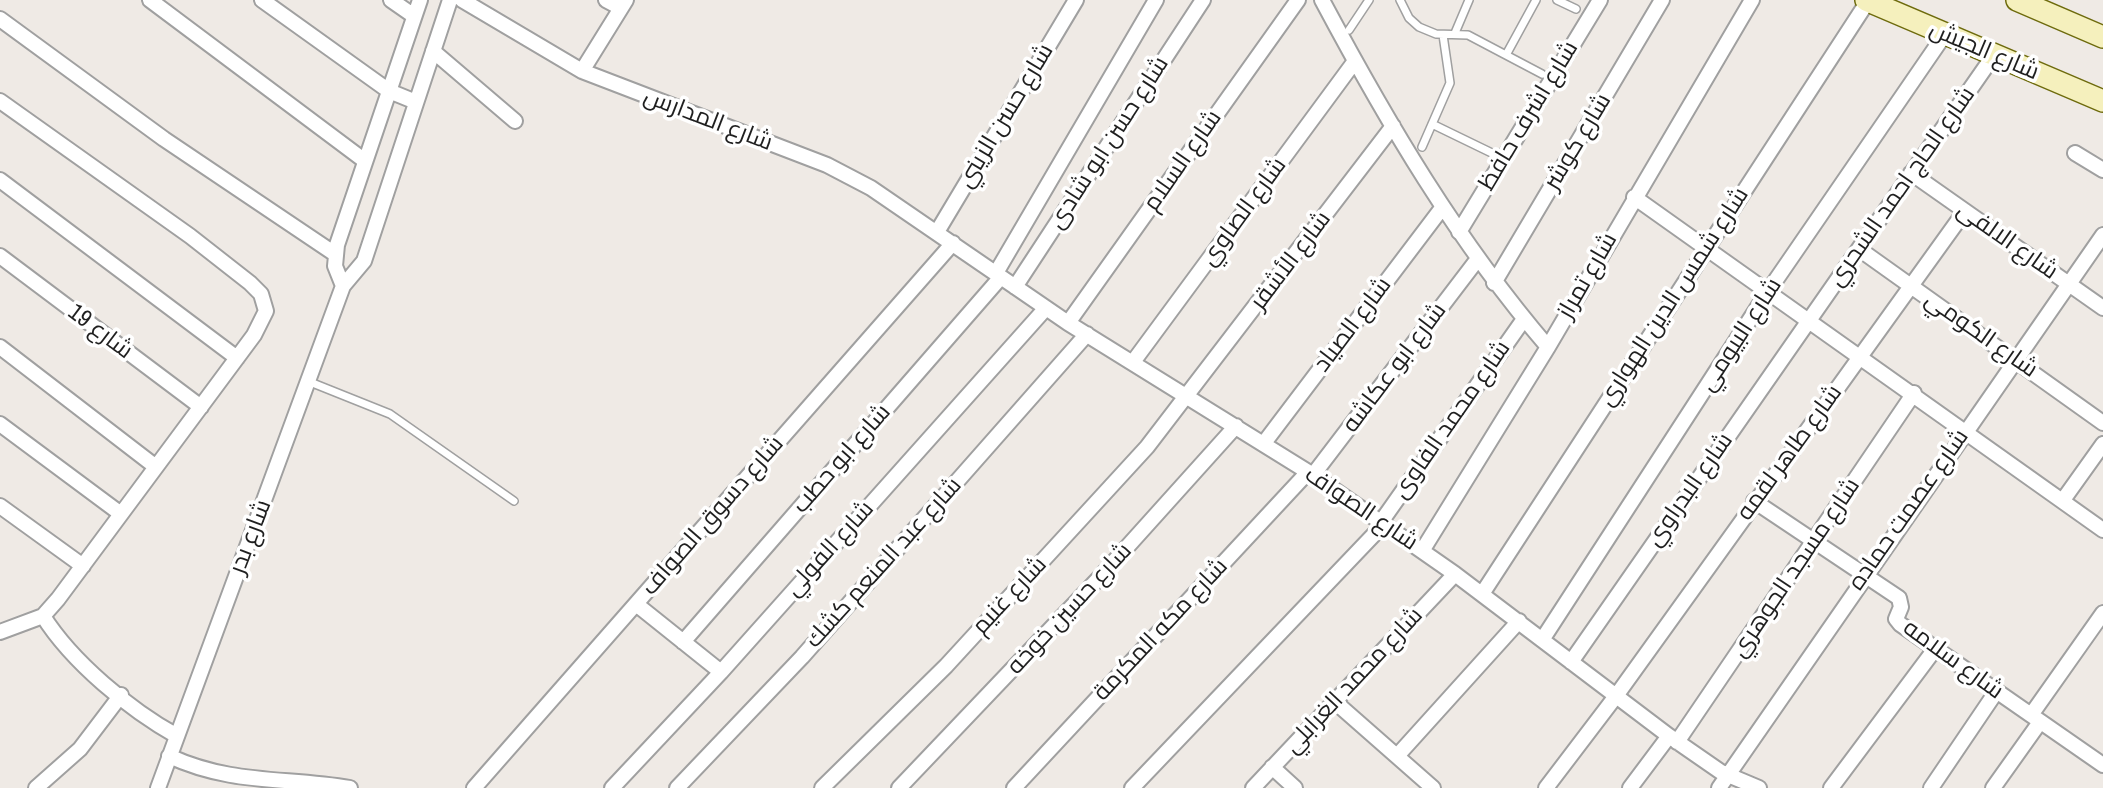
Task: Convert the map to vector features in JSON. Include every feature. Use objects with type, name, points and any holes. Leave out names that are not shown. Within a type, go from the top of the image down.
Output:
[{"type":"main road","points":[[2017,0],[2103,37]]},
{"type":"main road","name":"شارع الجيش","points":[[1867,1],[2103,102]]},
{"type":"street","points":[[150,0],[365,161]]},
{"type":"street","points":[[262,0],[389,91],[416,102]]},
{"type":"street","points":[[391,0],[414,16]]},
{"type":"street","points":[[343,286],[335,266],[335,254],[420,0]]},
{"type":"street","name":"شارع بدر","points":[[158,788],[310,382],[343,286],[364,261],[450,0]]},
{"type":"street","name":"شارع المدارس","points":[[462,0],[582,71],[850,176],[953,243]]},
{"type":"street","points":[[582,71],[623,4],[606,0]]},
{"type":"street","name":"شارع حسن الزيني","points":[[937,232],[1076,0]]},
{"type":"street","name":"شارع ابو حطب","points":[[683,642],[999,275],[1156,0]]},
{"type":"street","name":"شارع حسن ابو شادى","points":[[1015,287],[1203,0]]},
{"type":"street","name":"شارع السلام","points":[[1068,323],[1298,0]]},
{"type":"street","points":[[1322,0],[1354,61],[1442,208],[1494,284],[1548,347]]},
{"type":"street","name":"شارع اشرف حافظ","points":[[1459,233],[1600,0]]},
{"type":"street","name":"شارع كوشر","points":[[1494,284],[1662,0]]},
{"type":"street","name":"شارع تمراز","points":[[1422,551],[1548,347],[1752,0]]},
{"type":"street","name":"شارع شمس الدين الهواري","points":[[1482,594],[1867,1]]},
{"type":"street","points":[[0,19],[164,139],[335,254]]},
{"type":"street","name":"شارع البيومي","points":[[1542,640],[1769,290],[1945,34]]},
{"type":"street","points":[[433,51],[515,121]]},
{"type":"street","name":"شارع الحاج احمد الشحري","points":[[1810,319],[1994,55]]},
{"type":"street","name":"شارع الصاوي","points":[[1133,362],[1354,61]]},
{"type":"street","points":[[0,100],[190,236],[258,290],[266,311],[237,358],[43,616],[0,632]]},
{"type":"street","name":"شارع الأشقر","points":[[1189,396],[1393,126]]},
{"type":"street","points":[[2075,153],[2103,170]]},
{"type":"street","name":"شارع الالفى","points":[[1911,173],[2103,308]]},
{"type":"street","points":[[0,180],[237,358]]},
{"type":"street","points":[[1634,197],[1965,429],[2103,530]]},
{"type":"street","name":"شارع الصياد","points":[[1264,443],[1442,208]]},
{"type":"street","name":"شارع طاهر لقمه","points":[[1546,788],[1616,696],[1965,211]]},
{"type":"street","name":"شارع عصمت حماده","points":[[1719,788],[1965,429],[2103,235]]},
{"type":"street","name":"شارع الصواف","points":[[953,243],[1068,323],[1264,443],[1383,523],[1519,621],[1673,739],[1728,776],[1759,788]]},
{"type":"street","name":"شارع دسوق الصواف","points":[[474,788],[953,243]]},
{"type":"street","name":"شارع الكومي","points":[[1859,249],[2103,423]]},
{"type":"street","name":"شارع 19","points":[[0,256],[201,407]]},
{"type":"street","name":"شارع ابو عكاشه","points":[[1310,474],[1477,260]]},
{"type":"street","name":"شارع الفولي","points":[[612,788],[721,672],[1046,308]]},
{"type":"street","name":"شارع محمد الفاوى","points":[[1132,788],[1383,523],[1524,319]]},
{"type":"street","name":"شارع البدراوي","points":[[1571,662],[1810,319]]},
{"type":"street","name":"شارع عبد المنعم كشك","points":[[677,788],[802,657],[1087,334]]},
{"type":"street","points":[[0,347],[156,467]]},
{"type":"street","name":"شارع مسجد الجوهري","points":[[1630,788],[1673,739],[1814,541],[1914,393]]},
{"type":"street","name":"شارع غنيم","points":[[822,788],[946,666],[1147,447],[1189,396]]},
{"type":"street","points":[[0,424],[121,514]]},
{"type":"street","name":"شارع حسين خوخه","points":[[899,788],[1101,576],[1236,426]]},
{"type":"street","points":[[2063,500],[2103,444]]},
{"type":"street","name":"شارع مكه المكرمة","points":[[1014,788],[1310,474]]},
{"type":"street","name":"شارع سلامه","points":[[1754,501],[1899,598],[1901,607],[1896,615],[1898,622],[2103,765]]},
{"type":"street","points":[[0,506],[83,566]]},
{"type":"street","name":"شارع محمد الغرابلي","points":[[1253,788],[1455,574]]},
{"type":"street","points":[[636,604],[721,672]]},
{"type":"street","points":[[1993,788],[2103,613]]},
{"type":"street","points":[[43,616],[72,653],[149,719],[177,736]]},
{"type":"street","points":[[1397,757],[1519,621]]},
{"type":"street","points":[[1831,788],[1935,649]]},
{"type":"street","points":[[1934,787],[1996,692]]},
{"type":"street","points":[[36,788],[80,749],[121,695]]},
{"type":"street","points":[[1334,701],[1433,788]]},
{"type":"street","points":[[169,756],[200,771],[239,779],[350,788]]},
{"type":"street","points":[[1272,767],[1295,788]]},
{"type":"lane","points":[[1349,30],[1369,0]]},
{"type":"lane","points":[[1400,0],[1409,18],[1419,27],[1443,35],[1468,35],[1542,74]]},
{"type":"lane","points":[[1455,33],[1469,0]]},
{"type":"lane","points":[[1506,55],[1536,0]]},
{"type":"lane","points":[[1556,0],[1576,9]]},
{"type":"lane","points":[[1422,148],[1450,83],[1443,35]]},
{"type":"lane","points":[[1432,124],[1498,156]]},
{"type":"lane","points":[[310,382],[390,414],[514,501]]}]
